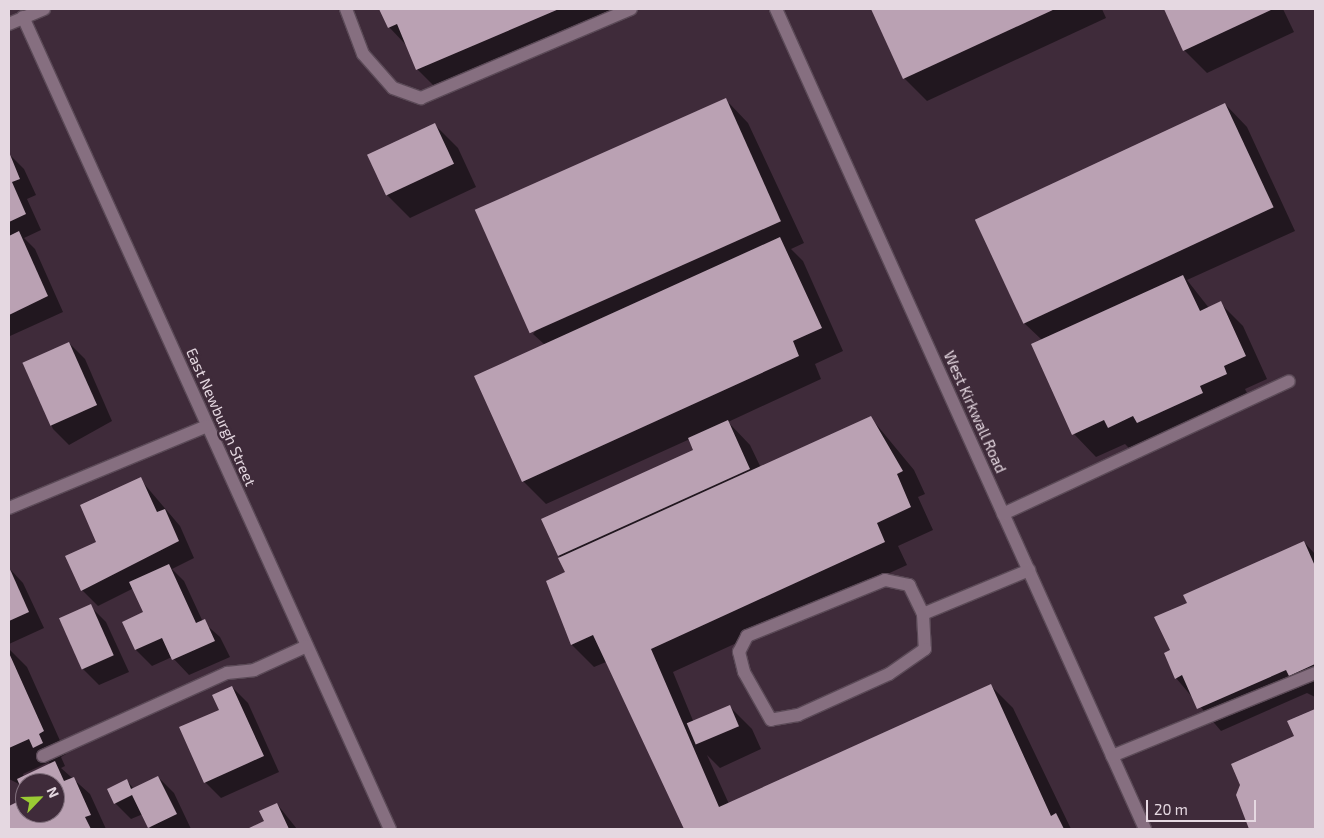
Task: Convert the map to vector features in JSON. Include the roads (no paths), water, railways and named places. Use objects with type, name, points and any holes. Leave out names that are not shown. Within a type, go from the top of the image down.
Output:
[{"type":"street","points":[[9,24],[44,9]]},
{"type":"street","points":[[346,9],[363,54],[393,88],[421,98],[631,9]]},
{"type":"street","name":"West Kirkwall Road","points":[[776,9],[1145,829]]},
{"type":"street","name":"East Newburgh Street","points":[[23,17],[390,829]]},
{"type":"street","points":[[1003,514],[1289,380]]},
{"type":"street","points":[[9,508],[207,426]]},
{"type":"street","points":[[923,614],[1029,570]]},
{"type":"street","points":[[885,580],[909,585],[923,614],[925,649],[889,674],[798,715],[771,720],[744,672],[740,652],[747,636],[885,580]]},
{"type":"street","points":[[43,756],[226,673],[254,670],[307,646]]},
{"type":"street","points":[[1112,756],[1315,673]]}]
